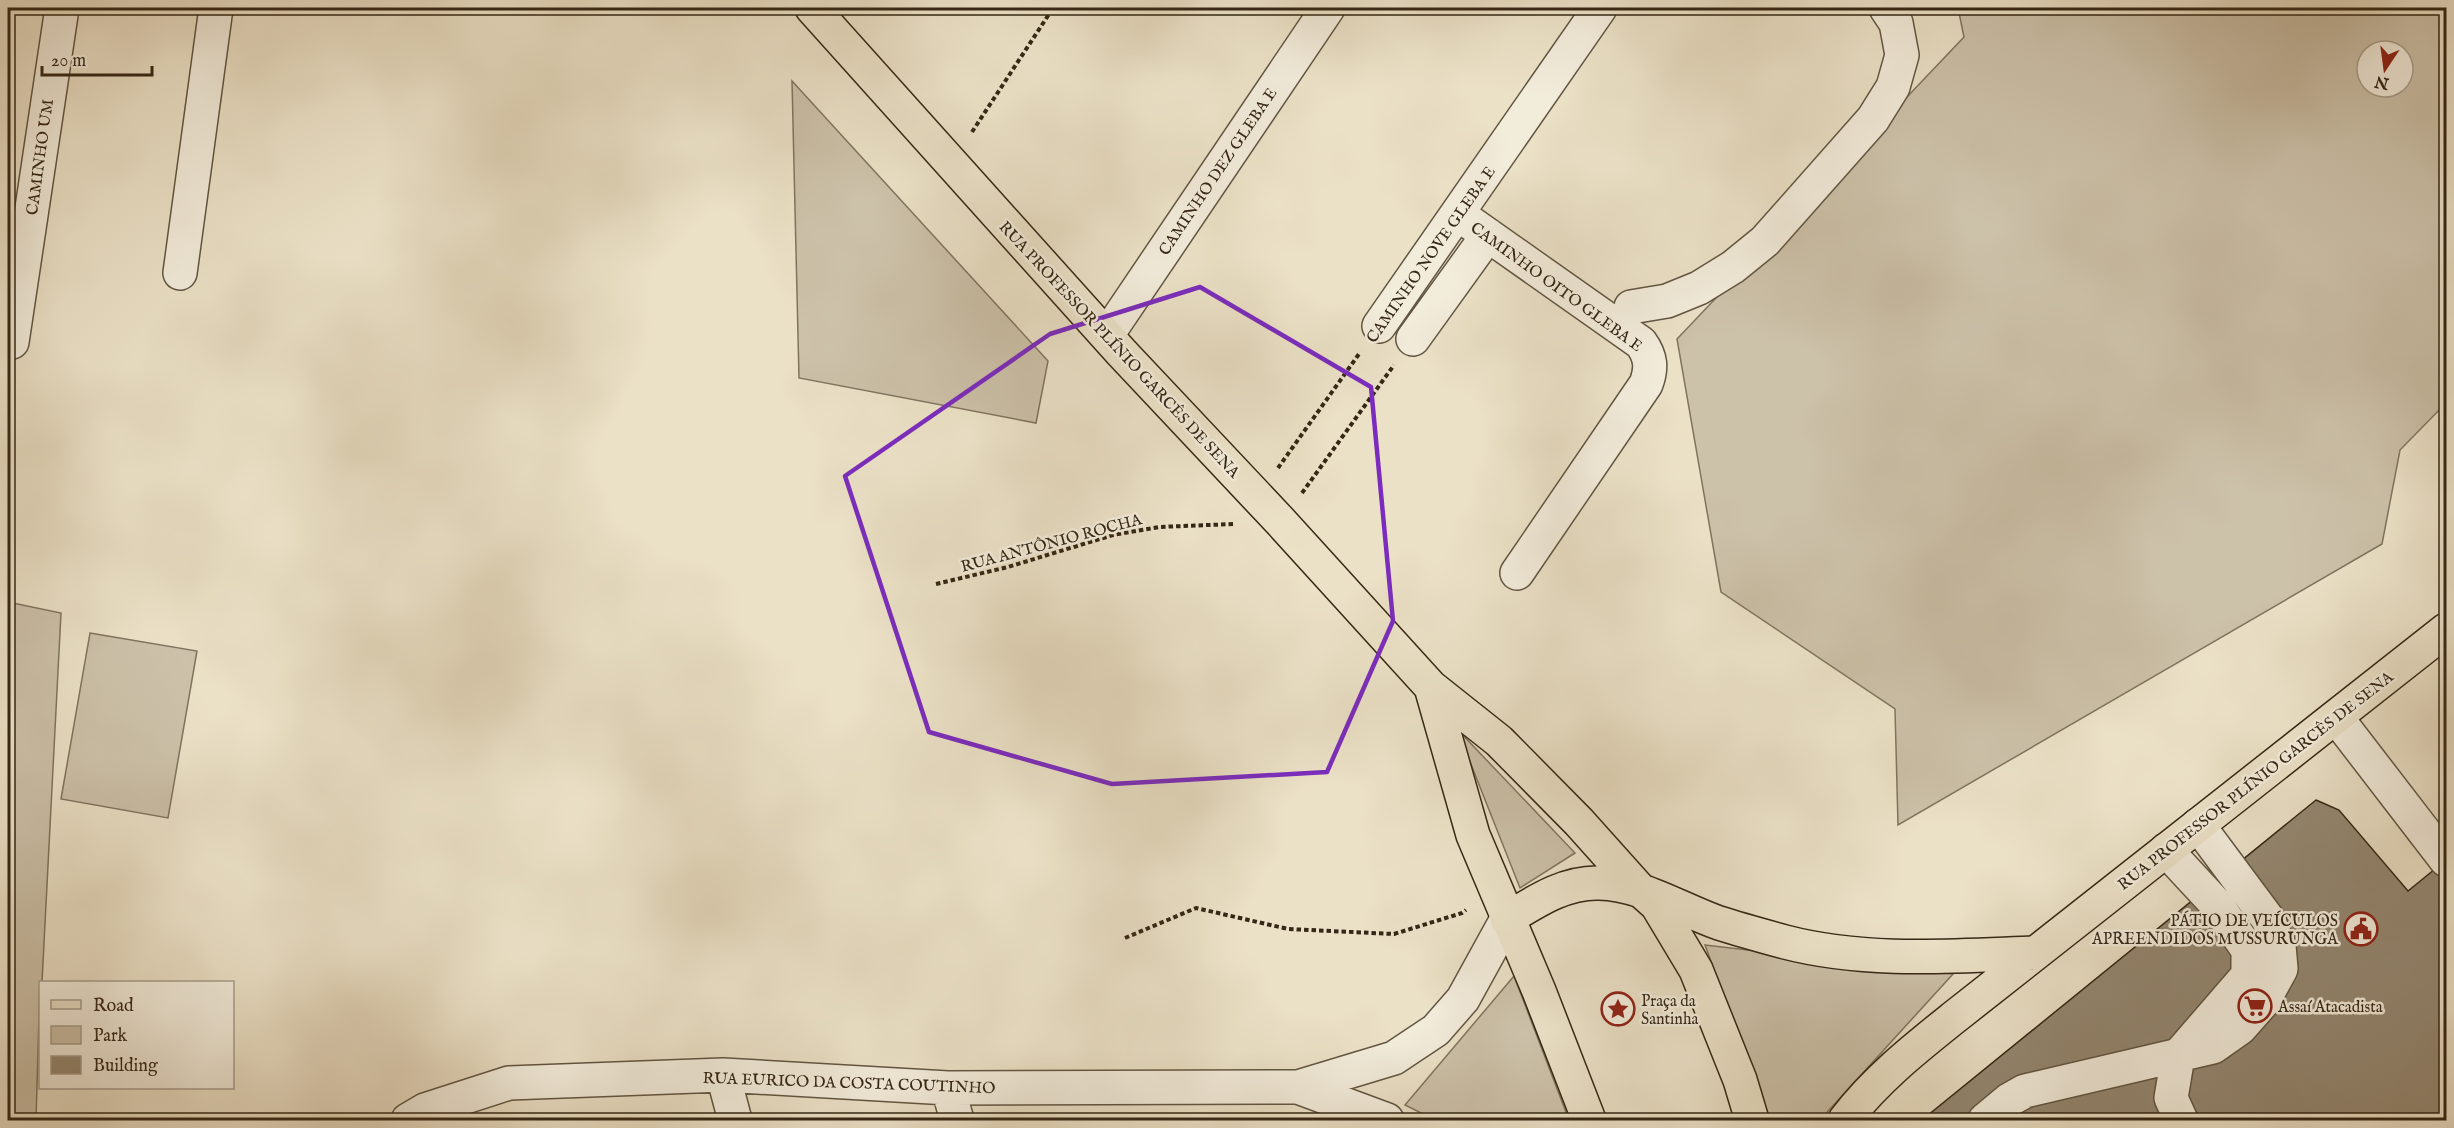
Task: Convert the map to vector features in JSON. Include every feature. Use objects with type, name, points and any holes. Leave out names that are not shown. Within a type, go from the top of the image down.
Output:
[{"type":"main road","name":"RUA PROFESSOR PLÍNIO GARCÊS DE SENA","points":[[812,8],[951,164],[1431,687],[1499,741],[1579,822],[1639,889],[1657,905],[1696,970],[1740,1080],[1752,1120]]},
{"type":"main road","name":"RUA PROFESSOR PLÍNIO GARCÊS DE SENA","points":[[1845,1120],[1862,1098],[1910,1054],[2446,630]]},
{"type":"main road","name":"RUA PROFESSOR PLÍNIO GARCÊS DE SENA","points":[[1431,687],[1473,835],[1539,991],[1589,1120]]},
{"type":"main road","name":"RUA PROFESSOR PLÍNIO GARCÊS DE SENA","points":[[1507,919],[1564,888],[1599,883],[1639,889],[1719,923],[1788,943],[1863,954],[1934,957],[2035,953]]},
{"type":"street","name":"CAMINHO UM","points":[[12,342],[62,8]]},
{"type":"street","points":[[180,273],[216,8]]},
{"type":"street","name":"CAMINHO DEZ GLEBA E","points":[[1107,335],[1328,8]]},
{"type":"street","name":"CAMINHO NOVE GLEBA E","points":[[1379,326],[1600,8]]},
{"type":"street","points":[[1631,307],[1667,301],[1699,288],[1733,267],[1765,241],[1873,119],[1893,87],[1902,55],[1896,23],[1886,8]]},
{"type":"street","name":"CAMINHO OITO GLEBA E","points":[[1458,214],[1641,343],[1650,361],[1650,372],[1646,384],[1517,573]]},
{"type":"street","points":[[1413,339],[1488,235]]},
{"type":"street","points":[[2336,717],[2446,860]]},
{"type":"street","points":[[1985,1120],[2009,1100],[2025,1091],[2213,1047],[2240,1028],[2263,1002],[2281,969],[2279,946],[2268,919],[2198,825]]},
{"type":"street","points":[[2166,850],[2216,904],[2248,950],[2248,975],[2178,1056],[2171,1098],[2181,1120]]},
{"type":"street","name":"RUA EURICO DA COSTA COUTINHO","points":[[408,1120],[425,1110],[509,1083],[723,1075],[948,1088],[1298,1087],[1394,1058],[1436,1030],[1462,999],[1507,919]]},
{"type":"street","points":[[723,1075],[735,1120]]},
{"type":"street","name":"RUA EURICO DA COSTA COUTINHO","points":[[1298,1087],[1379,1119]]},
{"type":"street","points":[[948,1088],[957,1120]]},
{"type":"path","points":[[951,164],[1053,8]]},
{"type":"path","name":"CAMINHO NOVE GLEBA E","points":[[1257,498],[1379,326]]},
{"type":"path","points":[[1281,522],[1413,339]]},
{"type":"path","name":"RUA ANTÔNIO ROCHA","points":[[936,584],[1008,567],[1113,535],[1160,527],[1281,522]]},
{"type":"path","points":[[1125,938],[1196,908],[1288,929],[1394,934],[1462,913],[1494,886]]},
{"type":"highlighted area","points":[[1200,287],[1371,387],[1393,621],[1327,772],[1112,784],[929,732],[845,476],[1050,334]]},
{"type":"green space","points":[[1958,8],[2446,8],[2446,403],[2400,450],[2382,544],[1898,825],[1895,709],[1721,592],[1677,339],[1964,37]]},
{"type":"green space","points":[[792,81],[1048,361],[1036,423],[799,378]]},
{"type":"green space","points":[[8,602],[61,613],[42,981],[39,981],[36,1120],[8,1120]]},
{"type":"green space","points":[[90,633],[197,651],[168,818],[61,799]]},
{"type":"green space","points":[[1457,729],[1575,853],[1520,888]]},
{"type":"green space","points":[[1705,945],[1953,974],[1820,1120],[1769,1120]]},
{"type":"green space","points":[[1514,976],[1569,1120],[1435,1120],[1405,1105]]},
{"type":"building","name":"Assaí Atacadista","points":[[2316,800],[2339,810],[2408,891],[2446,860],[2446,1120],[1922,1120]]},
{"type":"place","name":"PÁTIO DE VEÍCULOS APREENDIDOS MUSSURUNGA","points":[[2361,929]]},
{"type":"place","name":"Assaí Atacadista","points":[[2255,1006]]},
{"type":"place","name":"Praça da Santinha","points":[[1618,1009]]}]
